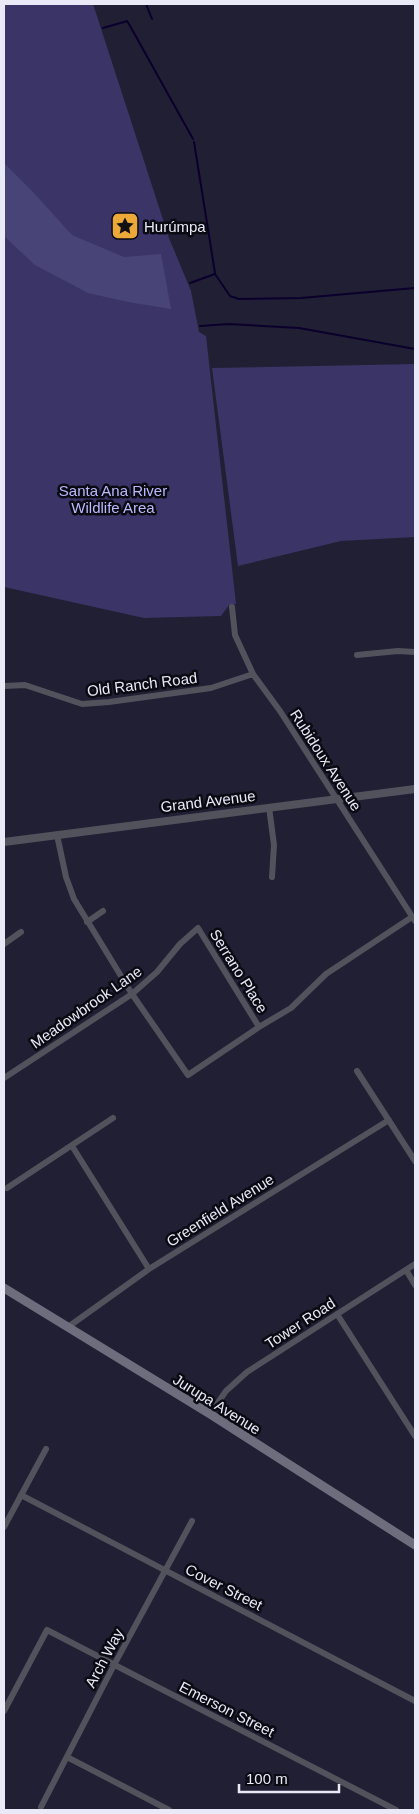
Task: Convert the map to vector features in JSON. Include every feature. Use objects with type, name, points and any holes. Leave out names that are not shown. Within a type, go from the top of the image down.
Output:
[{"type":"main road","name":"Jurupa Avenue","points":[[4,1288],[210,1414],[415,1544]]},
{"type":"street","name":"Rubidoux Avenue","points":[[232,606],[235,635],[253,674],[280,711],[414,919]]},
{"type":"street","points":[[357,655],[398,651],[415,652]]},
{"type":"street","name":"Old Ranch Road","points":[[4,686],[24,685],[82,704],[211,688],[253,674]]},
{"type":"street","name":"Grand Avenue","points":[[4,842],[415,789]]},
{"type":"street","points":[[269,807],[274,845],[272,877]]},
{"type":"street","points":[[57,835],[66,877],[74,899],[132,994],[188,1075],[259,1026],[291,1008],[326,974],[414,919]]},
{"type":"street","points":[[87,922],[103,911]]},
{"type":"street","name":"Serrano Place","points":[[198,928],[259,1026]]},
{"type":"street","name":"Meadowbrook Lane","points":[[4,1078],[132,994],[157,972],[180,944],[198,928]]},
{"type":"street","points":[[4,944],[21,932]]},
{"type":"street","points":[[357,1071],[415,1161]]},
{"type":"street","points":[[6,1188],[113,1118]]},
{"type":"street","name":"Greenfield Avenue","points":[[68,1327],[149,1269],[388,1120]]},
{"type":"street","points":[[72,1146],[149,1269]]},
{"type":"street","name":"Tower Road","points":[[210,1414],[226,1391],[236,1381],[415,1264]]},
{"type":"street","points":[[406,1270],[415,1285]]},
{"type":"street","points":[[337,1314],[415,1436]]},
{"type":"street","points":[[4,1527],[46,1449]]},
{"type":"street","name":"Cover Street","points":[[21,1495],[415,1701]]},
{"type":"street","name":"Arch Way","points":[[41,1807],[114,1665],[192,1522]]},
{"type":"street","name":"Emerson Street","points":[[4,1712],[47,1630],[396,1810]]},
{"type":"street","points":[[67,1757],[170,1810]]},
{"type":"green space","name":"Santa Ana River Wildlife Area","points":[[4,4],[93,4],[169,238],[191,291],[199,332],[206,336],[236,604],[229,605],[221,616],[144,618],[4,587]]},
{"type":"green space","points":[[415,364],[415,537],[341,541],[238,566],[212,368]]},
{"type":"shaded area","points":[[4,163],[72,235],[124,257],[161,254],[171,309],[88,293],[35,265],[4,236]]},
{"type":"waterway","points":[[146,4],[152,19]]},
{"type":"waterway","points":[[103,28],[127,21],[193,139]]},
{"type":"waterway","points":[[194,142],[215,273]]},
{"type":"waterway","points":[[190,283],[215,274],[230,296],[239,299],[301,298],[415,288]]},
{"type":"waterway","points":[[200,326],[229,324],[299,328],[415,349]]},
{"type":"place","name":"Hurúmpa","points":[[125,226]]}]
